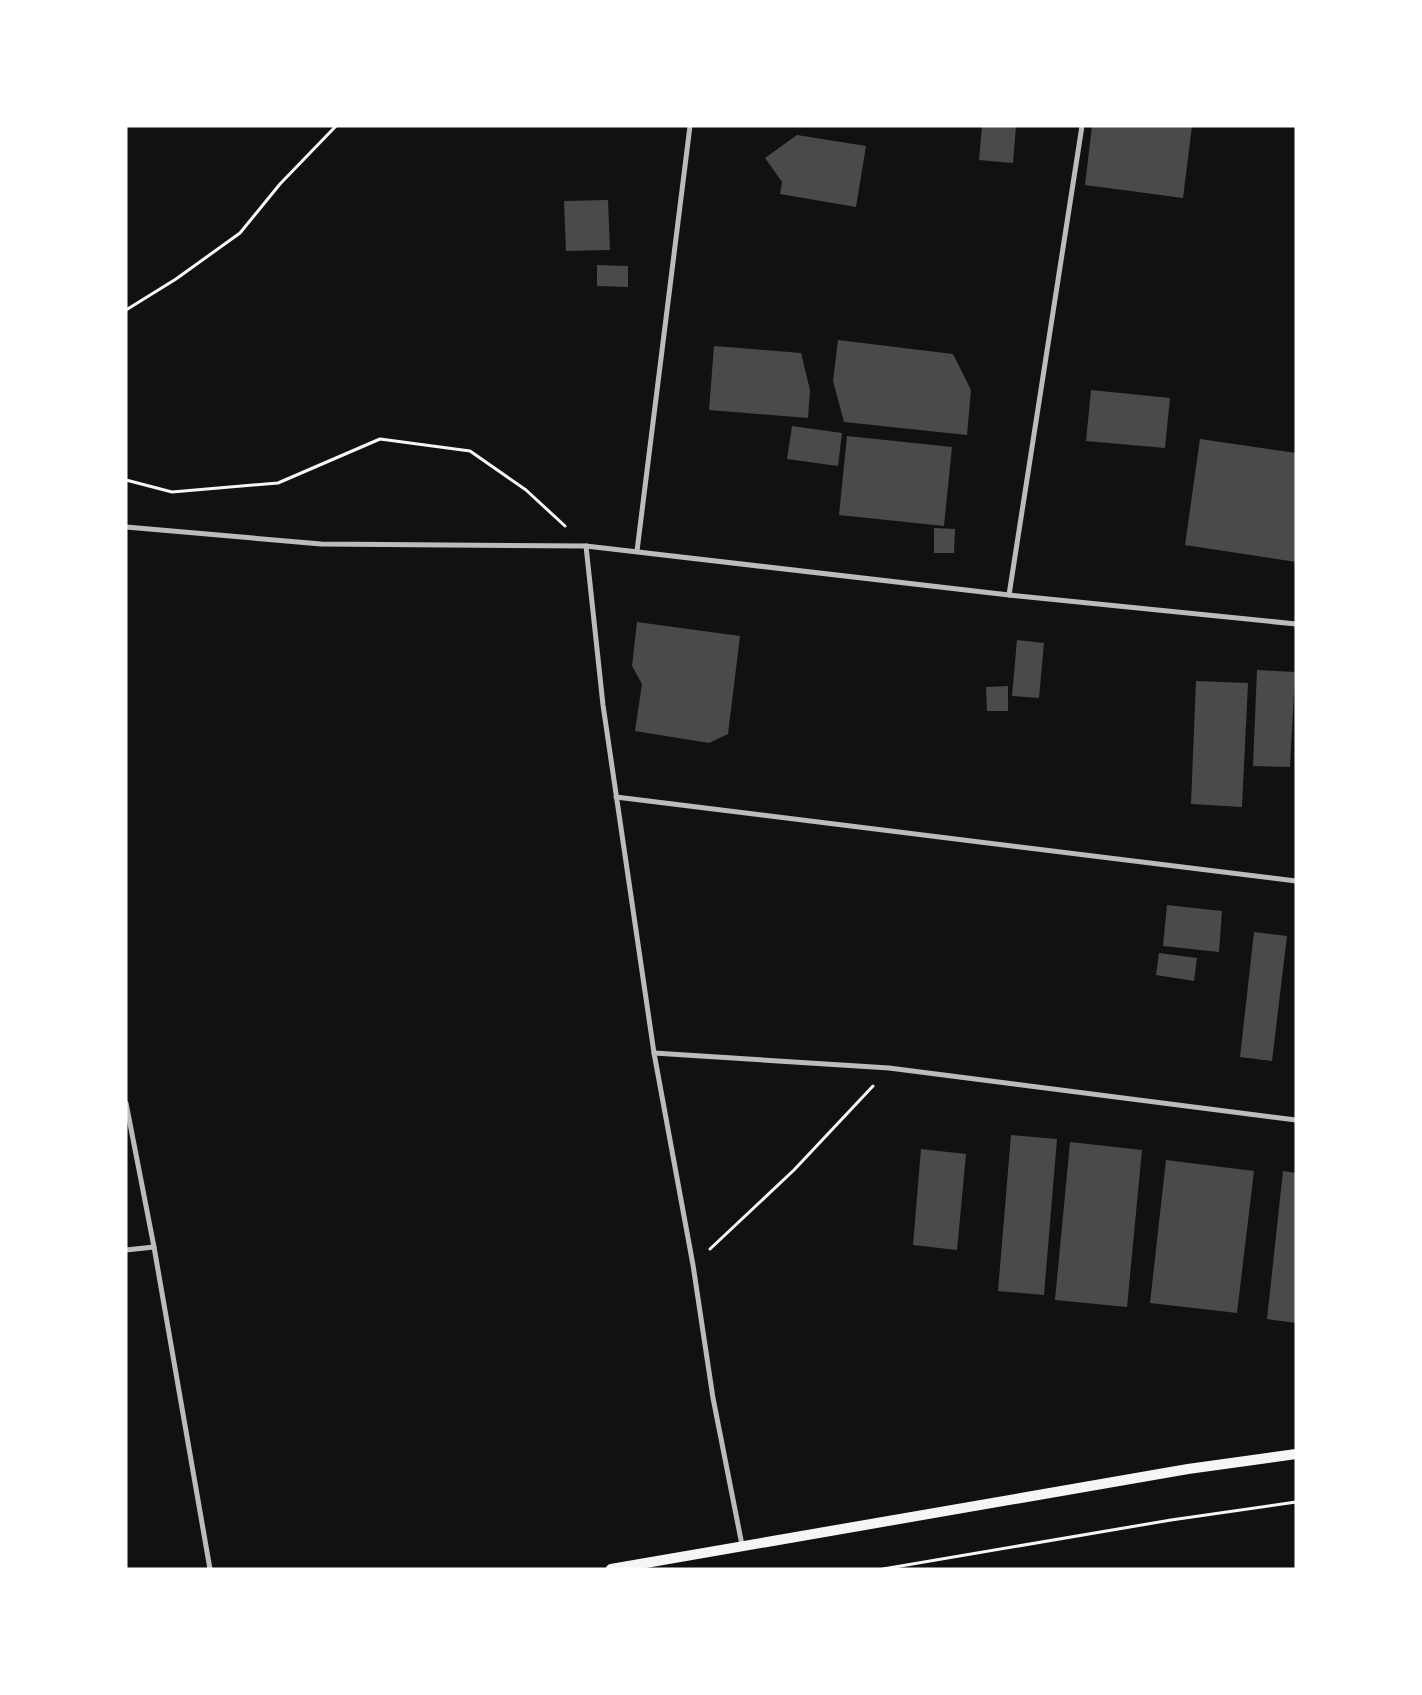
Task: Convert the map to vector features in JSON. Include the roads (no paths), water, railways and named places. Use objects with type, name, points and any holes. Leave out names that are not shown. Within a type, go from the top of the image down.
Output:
[{"type":"main road","points":[[612,1569],[1188,1469],[1296,1454]]},
{"type":"street","points":[[637,551],[690,126]]},
{"type":"street","points":[[1009,595],[1082,126]]},
{"type":"street","points":[[126,526],[320,544],[586,546],[1009,595],[1296,624]]},
{"type":"street","points":[[586,546],[603,704],[654,1053],[693,1265],[714,1398],[742,1546]]},
{"type":"street","points":[[616,797],[1296,881]]},
{"type":"street","points":[[654,1053],[889,1068],[1296,1120]]},
{"type":"street","points":[[126,1103],[154,1247],[210,1569]]},
{"type":"street","points":[[126,1250],[154,1247]]}]
